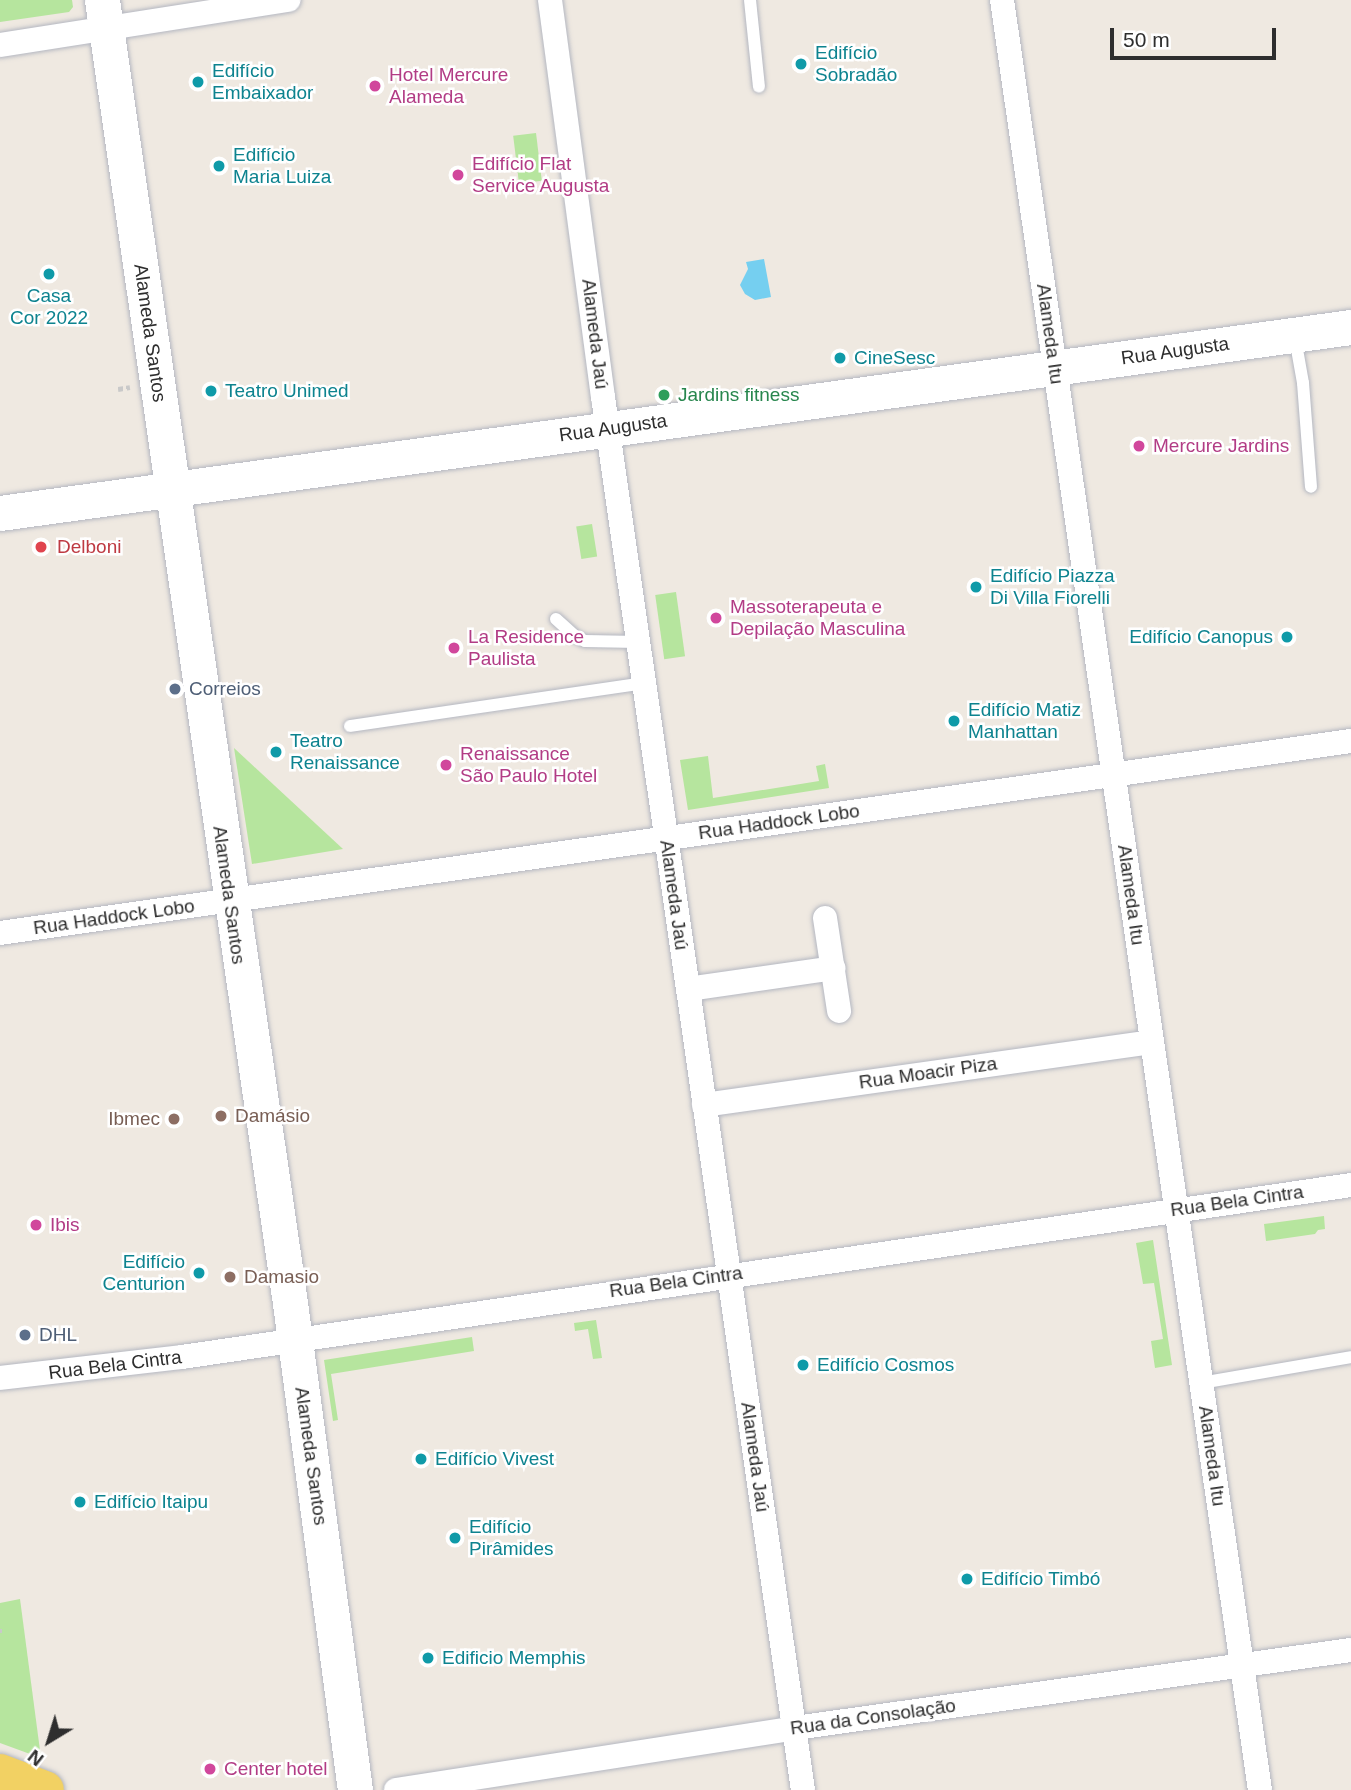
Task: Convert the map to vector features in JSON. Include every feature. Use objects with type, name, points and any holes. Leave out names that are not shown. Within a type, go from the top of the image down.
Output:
[{"type":"main road","points":[[0,1773],[44,1790]]},
{"type":"street","points":[[0,45],[104,14],[289,0]]},
{"type":"street","name":"Alameda Jaú","points":[[550,0],[638,642],[803,1790]]},
{"type":"street","name":"Alameda Itu","points":[[1002,0],[1260,1790]]},
{"type":"street","name":"Alameda Santos","points":[[104,14],[294,1340],[355,1790]]},
{"type":"street","name":"Rua Augusta","points":[[0,513],[1351,327]]},
{"type":"street","name":"Rua Haddock Lobo","points":[[0,933],[1351,741]]},
{"type":"street","points":[[825,918],[839,1011]]},
{"type":"street","points":[[688,989],[832,968]]},
{"type":"street","name":"Rua Moacir Piza","points":[[704,1105],[1152,1042]]},
{"type":"street","name":"Rua Bela Cintra","points":[[0,1378],[182,1357],[1351,1185]]},
{"type":"street","name":"Rua da Consolação","points":[[396,1790],[794,1728],[1351,1650]]},
{"type":"lane","points":[[750,0],[759,87]]},
{"type":"lane","points":[[1295,334],[1303,383],[1311,487]]},
{"type":"lane","points":[[556,619],[575,636],[585,640],[638,642]]},
{"type":"lane","points":[[350,726],[644,684]]},
{"type":"lane","points":[[1202,1383],[1351,1357]]},
{"type":"path","points":[[118,389],[130,387]]},
{"type":"green space","points":[[0,0],[72,0],[73,7],[69,12],[0,22]]},
{"type":"green space","points":[[536,133],[542,181],[519,183],[513,136]]},
{"type":"green space","points":[[592,524],[597,557],[581,559],[576,527]]},
{"type":"green space","points":[[676,592],[685,656],[664,659],[655,595]]},
{"type":"green space","points":[[234,748],[343,849],[252,864]]},
{"type":"green space","points":[[708,756],[713,798],[819,781],[816,766],[825,764],[829,788],[688,810],[680,760]]},
{"type":"green space","points":[[1324,1216],[1325,1229],[1318,1230],[1315,1234],[1266,1241],[1264,1224]]},
{"type":"green space","points":[[1153,1240],[1172,1365],[1155,1368],[1151,1341],[1163,1339],[1154,1283],[1143,1284],[1136,1243]]},
{"type":"green space","points":[[596,1320],[602,1358],[593,1359],[588,1329],[575,1331],[574,1323]]},
{"type":"green space","points":[[472,1337],[474,1351],[331,1374],[338,1420],[333,1421],[324,1360]]},
{"type":"green space","points":[[20,1599],[41,1758],[0,1743],[0,1603]]},
{"type":"water","points":[[764,259],[771,297],[755,300],[745,294],[740,285],[748,269],[746,262]]},
{"type":"place","name":"Edifício Sobradão","points":[[801,64]]},
{"type":"place","name":"Edifício Embaixador","points":[[198,82]]},
{"type":"place","name":"Hotel Mercure Alameda","points":[[375,86]]},
{"type":"place","name":"Edifício Maria Luiza","points":[[219,166]]},
{"type":"place","name":"Edifício Flat Service Augusta","points":[[458,175]]},
{"type":"place","name":"Casa Cor 2022","points":[[49,274]]},
{"type":"place","name":"CineSesc","points":[[840,358]]},
{"type":"place","name":"Teatro Unimed","points":[[211,391]]},
{"type":"place","name":"Jardins fitness","points":[[664,395]]},
{"type":"place","name":"Mercure Jardins","points":[[1139,446]]},
{"type":"place","name":"Delboni","points":[[41,547]]},
{"type":"place","name":"Edifício Piazza Di Villa Fiorelli","points":[[976,587]]},
{"type":"place","name":"Massoterapeuta e Depilação Masculina","points":[[716,618]]},
{"type":"place","name":"Edifício Canopus","points":[[1287,637]]},
{"type":"place","name":"La Residence Paulista","points":[[454,648]]},
{"type":"place","name":"Correios","points":[[175,689]]},
{"type":"place","name":"Edifício Matiz Manhattan","points":[[954,721]]},
{"type":"place","name":"Teatro Renaissance","points":[[276,752]]},
{"type":"place","name":"Renaissance São Paulo Hotel","points":[[446,765]]},
{"type":"place","name":"Damásio","points":[[221,1116]]},
{"type":"place","name":"Ibmec","points":[[174,1119]]},
{"type":"place","name":"Ibis","points":[[36,1225]]},
{"type":"place","name":"Edifício Centurion","points":[[199,1273]]},
{"type":"place","name":"Damasio","points":[[230,1277]]},
{"type":"place","name":"DHL","points":[[25,1335]]},
{"type":"place","name":"Edifício Cosmos","points":[[803,1365]]},
{"type":"place","name":"Edifício Vivest","points":[[421,1459]]},
{"type":"place","name":"Edifício Itaipu","points":[[80,1502]]},
{"type":"place","name":"Edifício Pirâmides","points":[[455,1538]]},
{"type":"place","name":"Edifício Timbó","points":[[967,1579]]},
{"type":"place","name":"Edificio Memphis","points":[[428,1658]]},
{"type":"place","name":"Center hotel","points":[[210,1769]]}]
